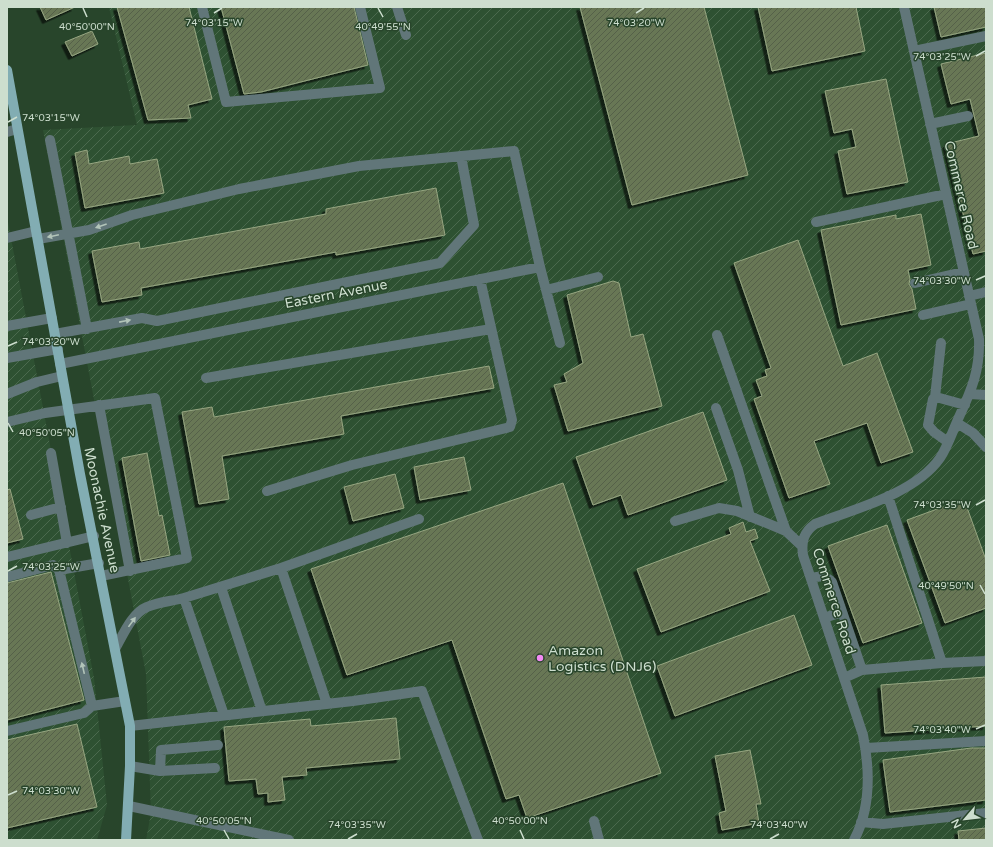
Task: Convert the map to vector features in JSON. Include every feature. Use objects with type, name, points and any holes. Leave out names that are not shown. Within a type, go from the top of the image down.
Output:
[{"type":"main road","name":"Moonachie Avenue","points":[[7,70],[12,130],[37,235],[68,409],[130,726],[129,806],[126,840]]},
{"type":"street","points":[[202,7],[226,102],[380,88],[360,7]]},
{"type":"street","points":[[398,7],[406,35]]},
{"type":"street","name":"Commerce Road","points":[[854,840],[861,822],[867,796],[868,773],[866,748],[863,735],[810,578],[802,546],[804,537],[815,524],[888,496],[914,483],[928,472],[940,458],[970,394],[977,373],[979,355],[978,339],[964,272],[904,7]]},
{"type":"street","points":[[914,51],[986,36]]},
{"type":"street","points":[[930,124],[968,116]]},
{"type":"street","points":[[50,140],[87,329]]},
{"type":"street","points":[[7,238],[89,230],[132,215],[239,189],[359,166],[514,151],[540,267],[560,343]]},
{"type":"street","points":[[55,334],[142,318],[157,322],[440,263],[474,225],[461,156]]},
{"type":"street","points":[[816,222],[946,194]]},
{"type":"street","name":"Eastern Avenue","points":[[60,364],[540,267]]},
{"type":"street","points":[[914,283],[964,272]]},
{"type":"street","points":[[546,290],[598,277]]},
{"type":"street","points":[[267,491],[352,465],[510,427],[512,420],[480,279]]},
{"type":"street","points":[[923,315],[970,300],[986,292]]},
{"type":"street","points":[[7,326],[52,318]]},
{"type":"street","points":[[206,378],[491,329]]},
{"type":"street","points":[[717,336],[786,531]]},
{"type":"street","points":[[941,343],[935,397],[932,399],[928,423],[932,430],[948,442]]},
{"type":"street","points":[[7,358],[58,349]]},
{"type":"street","points":[[7,394],[37,382],[62,376]]},
{"type":"street","points":[[970,394],[986,395]]},
{"type":"street","points":[[935,397],[965,405]]},
{"type":"street","points":[[7,422],[68,409],[155,398],[187,558],[101,576]]},
{"type":"street","points":[[99,405],[130,571]]},
{"type":"street","points":[[716,408],[738,470],[750,516]]},
{"type":"street","points":[[956,423],[973,433],[986,447]]},
{"type":"street","points":[[51,453],[67,543]]},
{"type":"street","points":[[888,496],[942,663]]},
{"type":"street","points":[[31,515],[61,507]]},
{"type":"street","points":[[675,521],[719,508],[737,511],[786,531],[802,546]]},
{"type":"street","points":[[116,649],[134,619],[142,610],[156,604],[184,598],[281,568],[419,519]]},
{"type":"street","points":[[7,557],[94,536]]},
{"type":"street","points":[[7,577],[52,566],[59,570],[99,563]]},
{"type":"street","points":[[281,568],[327,704]]},
{"type":"street","points":[[59,570],[92,706]]},
{"type":"street","points":[[810,578],[821,576],[827,577],[832,582],[862,670]]},
{"type":"street","points":[[221,587],[262,710]]},
{"type":"street","points":[[184,598],[224,715]]},
{"type":"street","points":[[824,618],[842,612]]},
{"type":"street","points":[[844,678],[862,670],[986,661]]},
{"type":"street","points":[[130,726],[262,710],[327,704],[422,691],[478,840]]},
{"type":"street","points":[[7,731],[84,714],[92,706],[125,701]]},
{"type":"street","points":[[866,748],[986,741]]},
{"type":"street","points":[[160,771],[161,750],[218,745]]},
{"type":"street","points":[[130,766],[160,771],[215,768]]},
{"type":"street","points":[[129,806],[289,840]]},
{"type":"street","points":[[861,822],[883,824],[986,813]]},
{"type":"street","points":[[594,820],[599,840]]},
{"type":"shaded area","points":[[109,7],[986,7],[986,840],[146,840],[151,813],[146,674],[43,130],[137,125]]},
{"type":"shaded area","points":[[7,217],[94,678],[107,805],[97,840],[7,840]]},
{"type":"building","points":[[40,7],[75,7],[46,20]]},
{"type":"building","points":[[117,7],[189,7],[212,99],[188,105],[191,118],[148,120]]},
{"type":"building","points":[[221,7],[354,7],[368,65],[261,92],[244,94]]},
{"type":"building","points":[[580,7],[704,7],[748,175],[632,205]]},
{"type":"building","points":[[758,7],[856,7],[865,51],[772,71]]},
{"type":"building","points":[[934,7],[986,7],[986,27],[941,37]]},
{"type":"building","points":[[92,31],[98,44],[72,56],[65,42]]},
{"type":"building","points":[[986,53],[986,251],[973,254],[946,144],[979,136],[970,99],[951,104],[941,64]]},
{"type":"building","points":[[886,79],[908,182],[847,194],[838,151],[856,147],[852,129],[834,133],[825,91]]},
{"type":"building","points":[[87,150],[89,164],[129,156],[130,164],[157,159],[164,193],[85,208],[75,153]]},
{"type":"building","points":[[436,188],[445,235],[336,255],[336,252],[141,288],[142,295],[102,302],[92,251],[139,242],[140,249],[326,214],[326,209]]},
{"type":"building","points":[[921,214],[931,265],[908,270],[910,279],[909,284],[912,289],[916,309],[841,325],[821,230],[896,215],[896,219]]},
{"type":"building","points":[[798,240],[843,366],[877,353],[913,452],[881,463],[867,423],[814,441],[830,484],[789,498],[754,399],[762,396],[756,380],[767,376],[765,370],[771,368],[734,263]]},
{"type":"building","points":[[613,281],[619,283],[631,337],[643,334],[662,406],[568,431],[554,385],[567,382],[564,374],[583,363],[567,295]]},
{"type":"building","points":[[489,366],[494,388],[341,416],[344,434],[222,456],[229,499],[199,504],[182,412],[212,407],[214,417]]},
{"type":"building","points":[[703,412],[727,480],[628,515],[621,495],[593,505],[576,457]]},
{"type":"building","points":[[147,453],[159,516],[162,515],[170,555],[141,561],[122,458]]},
{"type":"building","points":[[464,457],[471,490],[420,500],[414,467]]},
{"type":"building","points":[[395,474],[404,508],[353,521],[344,487]]},
{"type":"building","name":"Amazon Logistics (DNJ6)","points":[[563,483],[661,773],[527,818],[519,795],[506,799],[452,640],[347,675],[311,569]]},
{"type":"building","points":[[10,489],[23,539],[7,543],[7,490]]},
{"type":"building","points":[[962,500],[963,503],[965,502],[986,560],[986,608],[945,623],[907,520]]},
{"type":"building","points":[[743,522],[746,532],[755,529],[758,538],[750,541],[770,591],[661,632],[637,569],[731,534],[729,528]]},
{"type":"building","points":[[887,525],[922,623],[863,643],[828,546]]},
{"type":"building","points":[[51,572],[84,700],[7,720],[7,583]]},
{"type":"building","points":[[794,615],[812,665],[675,716],[657,666]]},
{"type":"building","points":[[986,677],[986,726],[885,733],[881,685]]},
{"type":"building","points":[[396,718],[400,759],[306,768],[307,775],[282,777],[285,800],[268,802],[268,793],[258,794],[256,779],[229,781],[224,727],[310,719],[311,726]]},
{"type":"building","points":[[77,724],[97,807],[7,828],[7,740]]},
{"type":"building","points":[[971,748],[986,748],[986,800],[890,812],[883,760]]},
{"type":"building","points":[[750,750],[761,804],[756,804],[759,823],[722,830],[719,813],[726,811],[715,756]]},
{"type":"building","points":[[986,828],[986,840],[959,840],[958,831]]},
{"type":"place","name":"Amazon Logistics (DNJ6)","points":[[540,658]]}]
